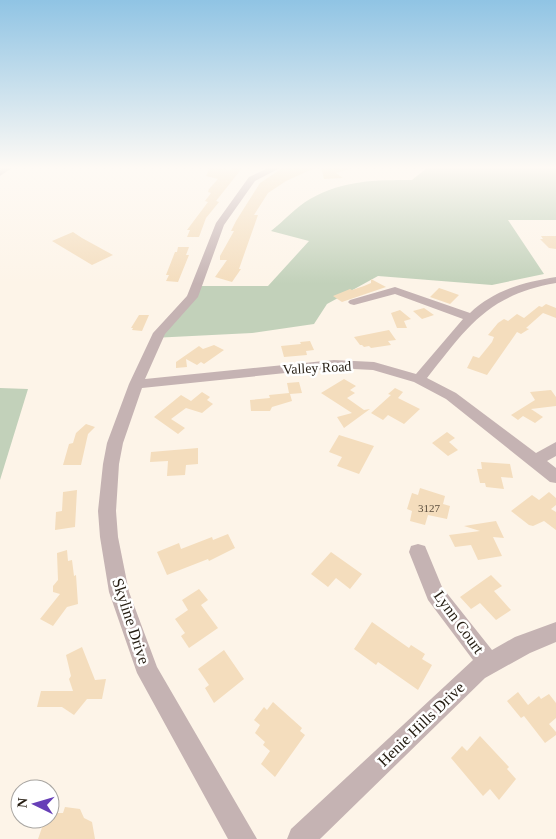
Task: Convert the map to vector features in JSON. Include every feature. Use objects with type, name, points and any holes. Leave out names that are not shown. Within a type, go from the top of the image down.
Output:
[{"type":"street","name":"Skyline Drive","points":[[233,206],[219,225],[192,297],[159,333],[136,384],[114,443],[110,464],[107,511],[109,537],[119,592],[148,673],[243,839]]},
{"type":"street","points":[[419,379],[470,317],[484,304],[503,294],[544,281],[556,280]]},
{"type":"street","points":[[354,302],[395,290],[470,317]]},
{"type":"street","name":"Valley Road","points":[[136,384],[334,364],[374,366],[419,379],[450,396],[556,477]]},
{"type":"street","points":[[535,461],[556,448]]},
{"type":"street","name":"Lynn Court","points":[[418,552],[435,593],[489,663]]},
{"type":"street","name":"Henie Hills Drive","points":[[301,839],[477,670],[523,645],[555,636]]},
{"type":"green space","points":[[300,206],[556,206],[556,220],[508,220],[544,274],[492,285],[378,276],[327,304],[314,324],[252,333],[152,338],[196,286],[268,286],[309,241],[271,231]]},
{"type":"green space","points":[[0,388],[28,389],[0,480]]},
{"type":"building","points":[[205,206],[216,206],[206,218],[199,237],[187,237],[190,230],[187,230]]},
{"type":"building","points":[[245,206],[260,206],[254,215],[258,215],[239,269],[241,269],[232,282],[215,277],[227,260],[220,260],[220,256],[234,231],[231,231]]},
{"type":"building","points":[[73,232],[113,255],[92,265],[52,241]]},
{"type":"building","points":[[541,236],[556,236],[556,249],[549,248],[540,239],[543,239]]},
{"type":"building","points":[[178,247],[189,247],[186,255],[189,255],[178,282],[166,281],[169,275],[166,275]]},
{"type":"building","points":[[371,279],[386,287],[342,302],[333,296],[371,283]]},
{"type":"building","points":[[439,288],[459,295],[450,304],[430,297]]},
{"type":"building","points":[[546,304],[556,308],[556,318],[543,313],[526,328],[529,329],[521,334],[517,332],[487,375],[467,368],[473,356],[479,358],[492,342],[494,337],[488,335],[498,323],[504,319],[508,321],[517,314],[524,318],[539,306],[542,307]]},
{"type":"building","points":[[424,308],[434,315],[422,319],[413,311]]},
{"type":"building","points":[[400,310],[411,319],[404,321],[407,328],[397,328],[391,313]]},
{"type":"building","points":[[139,315],[149,315],[142,331],[132,330],[133,328],[131,328]]},
{"type":"building","points":[[389,330],[396,340],[388,341],[391,345],[371,348],[369,346],[364,347],[354,337]]},
{"type":"building","points":[[310,341],[314,350],[306,351],[307,355],[284,357],[281,346]]},
{"type":"building","points":[[214,345],[224,350],[204,364],[201,362],[197,365],[186,359],[187,367],[176,368],[176,362],[199,346],[203,349]]},
{"type":"building","points":[[344,379],[356,386],[350,390],[355,393],[347,398],[364,410],[370,409],[344,428],[337,417],[352,413],[321,393]]},
{"type":"building","points":[[299,382],[302,393],[290,394],[292,401],[272,407],[270,411],[251,411],[250,400],[270,398],[269,395],[289,393],[287,383]]},
{"type":"building","points":[[395,388],[403,392],[398,398],[420,409],[404,424],[388,415],[383,420],[371,413],[391,395],[388,394]]},
{"type":"building","points":[[551,390],[556,397],[556,406],[531,409],[543,417],[535,423],[523,416],[518,420],[511,415],[535,400],[530,392]]},
{"type":"building","points":[[202,392],[210,397],[207,400],[213,404],[202,413],[186,408],[171,419],[185,428],[178,434],[154,417],[181,395],[191,401]]},
{"type":"building","points":[[86,424],[95,427],[88,434],[81,465],[63,465],[69,444],[73,443],[76,433]]},
{"type":"building","points":[[447,432],[455,438],[449,442],[458,450],[448,456],[432,443]]},
{"type":"building","points":[[339,435],[374,446],[359,474],[337,466],[342,457],[329,452]]},
{"type":"building","points":[[198,448],[198,464],[186,465],[185,475],[167,476],[168,461],[150,462],[151,452]]},
{"type":"building","points":[[481,462],[510,464],[513,478],[501,477],[504,489],[486,487],[485,483],[480,483],[477,469],[482,469]]},
{"type":"building","points":[[420,488],[445,496],[443,504],[450,506],[447,519],[428,515],[425,525],[410,521],[412,511],[407,509],[412,493],[418,495]]},
{"type":"building","points":[[77,490],[75,527],[55,530],[56,512],[62,511],[63,492]]},
{"type":"building","points":[[549,492],[556,498],[556,505],[551,509],[556,512],[556,530],[544,521],[533,526],[529,525],[511,511],[532,495],[539,500]]},
{"type":"building","points":[[496,521],[504,538],[493,537],[502,556],[478,560],[471,545],[455,547],[449,535],[480,531],[464,526]]},
{"type":"building","points":[[228,534],[235,548],[209,561],[208,559],[167,575],[157,552],[179,543],[181,549],[212,537],[213,540]]},
{"type":"building","points":[[67,550],[68,561],[72,560],[74,576],[76,575],[78,604],[67,607],[53,626],[40,619],[60,594],[53,592],[53,586],[58,580],[57,553]]},
{"type":"building","points":[[331,552],[362,574],[350,589],[336,578],[328,587],[311,574]]},
{"type":"building","points":[[491,575],[502,586],[494,591],[511,610],[496,620],[480,603],[471,609],[460,597]]},
{"type":"building","points":[[199,589],[208,600],[201,605],[218,628],[189,648],[181,636],[185,633],[175,619],[188,610],[182,600]]},
{"type":"building","points":[[372,622],[409,648],[411,645],[425,654],[422,659],[432,665],[418,690],[378,662],[376,665],[354,649]]},
{"type":"building","points":[[82,647],[95,680],[106,679],[102,699],[87,699],[74,715],[62,707],[37,707],[41,691],[73,691],[69,679],[71,676],[66,655]]},
{"type":"building","points":[[224,650],[244,679],[214,703],[205,688],[209,685],[198,669]]},
{"type":"building","points":[[518,692],[528,705],[539,696],[541,699],[549,694],[556,703],[556,718],[549,724],[556,732],[556,735],[545,743],[524,716],[521,718],[507,701]]},
{"type":"building","points":[[273,702],[302,728],[300,731],[305,735],[275,777],[261,764],[270,751],[263,745],[265,742],[255,733],[260,725],[254,720],[264,707],[267,710]]},
{"type":"building","points":[[480,736],[509,767],[507,769],[516,779],[499,800],[490,789],[483,796],[451,758],[462,746],[467,751]]},
{"type":"building","points":[[65,807],[80,809],[84,818],[92,822],[95,839],[38,839],[42,829],[60,829],[60,813],[63,813]]}]
